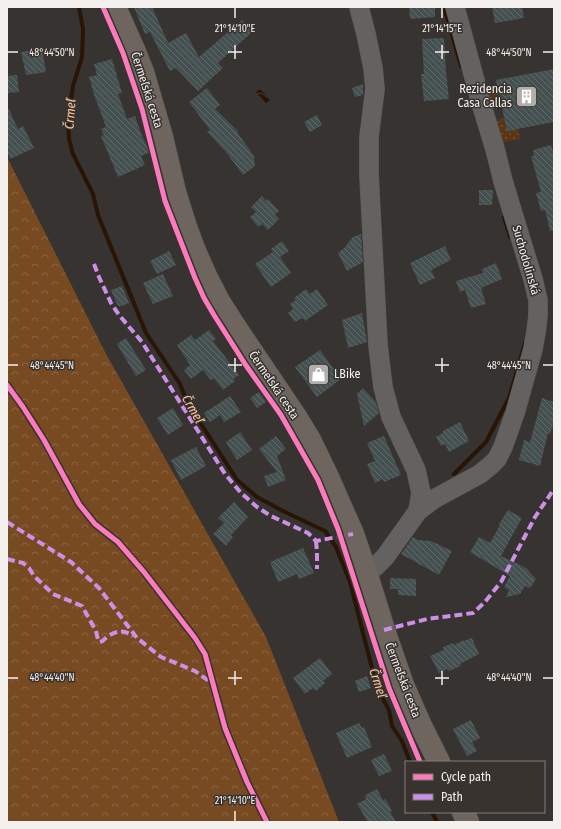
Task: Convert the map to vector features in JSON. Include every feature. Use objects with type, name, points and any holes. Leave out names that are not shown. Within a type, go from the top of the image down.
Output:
[{"type":"main road","name":"Čermeľská cesta","points":[[115,7],[143,72],[162,137],[175,192],[195,251],[220,303],[296,417],[310,440],[327,475],[349,525],[403,685],[438,761]]},
{"type":"main road","points":[[464,813],[468,822]]},
{"type":"street","points":[[359,7],[373,68],[375,89],[369,137],[369,175],[378,337],[382,380],[391,417],[416,470],[421,493],[418,511]]},
{"type":"street","name":"Suchodolinská","points":[[366,572],[375,567],[385,557],[418,511],[434,499],[480,474],[491,466],[501,453],[515,413],[536,332],[538,300],[533,279],[503,181],[455,7]]},
{"type":"shaded area","points":[[498,90],[501,103],[489,105],[489,94]]},
{"type":"shaded area","points":[[504,118],[507,131],[518,129],[520,139],[501,143],[497,122]]},
{"type":"green space","points":[[7,157],[106,354],[266,637],[339,822],[7,822]]},
{"type":"water","points":[[260,89],[270,100],[266,103],[256,92]]},
{"type":"building","points":[[134,7],[152,7],[168,43],[186,33],[199,57],[242,20],[252,32],[218,63],[223,68],[198,91],[176,68],[170,71],[150,32],[145,34]]},
{"type":"building","points":[[409,7],[435,7],[435,17],[410,19]]},
{"type":"building","points":[[492,7],[522,7],[524,18],[495,23]]},
{"type":"building","points":[[444,38],[449,99],[424,101],[421,74],[424,74],[422,39]]},
{"type":"building","points":[[42,49],[46,72],[26,75],[21,52]]},
{"type":"building","points":[[112,59],[122,93],[118,94],[127,119],[135,116],[142,136],[150,152],[141,156],[145,165],[118,177],[101,136],[104,135],[101,129],[106,127],[89,77],[97,75],[94,64]]},
{"type":"building","name":"Rezidencia Casa Callas","points":[[554,69],[554,122],[507,131],[496,80]]},
{"type":"building","points":[[17,75],[19,92],[7,93],[7,76]]},
{"type":"building","points":[[363,84],[363,95],[355,97],[352,88]]},
{"type":"building","points":[[207,88],[220,105],[215,109],[238,131],[237,132],[254,156],[255,166],[243,175],[226,152],[207,132],[210,130],[189,102]]},
{"type":"building","points":[[7,105],[18,129],[23,126],[34,148],[10,159],[7,152]]},
{"type":"building","points":[[317,115],[322,125],[310,132],[304,122]]},
{"type":"building","points":[[551,145],[554,155],[554,231],[550,231],[545,210],[541,211],[536,193],[541,192],[531,156],[534,156],[533,150]]},
{"type":"building","points":[[479,190],[493,190],[492,205],[479,205]]},
{"type":"building","points":[[262,196],[266,201],[268,199],[279,211],[275,215],[279,219],[268,230],[262,224],[258,227],[250,217],[256,212],[251,207]]},
{"type":"building","points":[[361,234],[363,262],[347,271],[338,253],[353,237]]},
{"type":"building","points":[[282,241],[289,251],[280,257],[291,273],[271,287],[255,264],[273,252],[271,249]]},
{"type":"building","points":[[445,246],[451,260],[431,270],[435,278],[420,285],[410,263]]},
{"type":"building","points":[[169,251],[176,265],[157,274],[150,261]]},
{"type":"building","points":[[496,263],[502,279],[481,288],[486,304],[471,308],[465,290],[460,292],[456,281],[483,273],[482,269]]},
{"type":"building","points":[[163,274],[173,296],[153,304],[143,283]]},
{"type":"building","points":[[122,286],[129,303],[118,306],[111,290]]},
{"type":"building","points":[[306,289],[310,294],[317,289],[328,305],[305,321],[302,318],[295,322],[288,313],[293,309],[290,304],[296,300],[294,298]]},
{"type":"building","points":[[362,313],[367,342],[348,348],[342,320]]},
{"type":"building","points":[[209,330],[216,339],[213,341],[239,375],[233,379],[235,381],[223,390],[214,378],[211,380],[203,370],[191,379],[184,370],[190,365],[177,345],[191,335],[195,340]]},
{"type":"building","points":[[126,338],[146,370],[136,376],[117,344]]},
{"type":"building","points":[[320,350],[341,379],[317,397],[295,367]]},
{"type":"building","points":[[363,388],[376,402],[379,413],[364,426],[357,394]]},
{"type":"building","points":[[259,392],[266,402],[257,408],[250,398]]},
{"type":"building","points":[[230,396],[241,412],[224,422],[220,415],[210,422],[204,413]]},
{"type":"building","points":[[542,398],[554,402],[554,422],[550,434],[548,433],[540,466],[519,460],[524,440],[530,442]]},
{"type":"building","points":[[173,408],[183,425],[168,435],[157,418]]},
{"type":"building","points":[[460,422],[469,441],[449,452],[445,444],[441,446],[436,437],[443,433],[443,431]]},
{"type":"building","points":[[240,432],[252,450],[237,460],[226,442]]},
{"type":"building","points":[[276,436],[286,449],[277,456],[286,480],[268,487],[264,476],[277,472],[259,449]]},
{"type":"building","points":[[384,436],[401,475],[384,482],[383,479],[375,483],[367,464],[375,461],[367,443]]},
{"type":"building","points":[[196,447],[206,466],[181,480],[171,460]]},
{"type":"building","points":[[234,502],[248,517],[231,535],[233,537],[226,546],[213,534],[224,523],[218,518]]},
{"type":"building","points":[[508,510],[522,518],[501,556],[526,568],[536,579],[530,588],[525,586],[520,594],[506,597],[509,590],[504,587],[510,576],[470,552],[479,537],[490,543]]},
{"type":"building","points":[[413,537],[418,540],[431,541],[452,551],[439,575],[401,554]]},
{"type":"building","points":[[303,548],[314,573],[299,579],[297,574],[278,582],[270,562]]},
{"type":"building","points":[[390,578],[416,579],[416,596],[398,595],[398,589],[390,589]]},
{"type":"building","points":[[472,638],[479,654],[460,664],[461,666],[439,673],[430,656],[444,650],[443,647],[453,643],[454,645]]},
{"type":"building","points":[[320,658],[332,674],[323,681],[325,683],[316,691],[313,688],[305,694],[293,678]]},
{"type":"building","points":[[367,676],[371,688],[359,692],[355,681]]},
{"type":"building","points":[[471,720],[480,738],[472,742],[477,751],[467,756],[453,729]]},
{"type":"building","points":[[359,723],[362,728],[364,727],[372,747],[347,758],[336,733]]},
{"type":"building","points":[[384,754],[392,771],[379,776],[371,760]]},
{"type":"building","points":[[377,789],[383,800],[385,799],[389,805],[392,811],[390,812],[396,822],[368,822],[357,804],[366,799],[365,795]]},
{"type":"waterway","name":"Črmeľ","points":[[79,7],[83,29],[82,57],[73,86],[68,120],[69,139],[73,154],[93,194],[98,215],[146,333],[180,384],[187,402],[237,480],[257,497],[325,531],[336,547],[350,582],[377,688],[389,710],[392,726],[402,741],[410,761]]},
{"type":"waterway","points":[[444,7],[461,66]]},
{"type":"waterway","points":[[504,217],[510,237]]},
{"type":"waterway","points":[[454,474],[486,442],[509,398],[525,343]]},
{"type":"waterway","name":"Črmeľ","points":[[432,813],[437,822]]},
{"type":"marked path","points":[[94,264],[111,303],[119,315],[142,342],[225,474],[241,493],[257,507],[271,516],[308,533],[316,541],[353,534]]},
{"type":"marked path","points":[[384,630],[427,619],[473,613],[484,603],[501,582],[535,517],[554,489]]},
{"type":"marked path","points":[[7,522],[71,562],[99,588],[137,638],[161,657],[195,671],[213,684]]},
{"type":"marked path","points":[[316,541],[317,569]]},
{"type":"marked path","points":[[7,559],[23,563],[53,594],[82,606],[96,631],[100,642],[108,636],[118,632],[124,632],[133,636]]},
{"type":"cycle path","points":[[103,7],[123,53],[142,109],[165,201],[195,278],[214,315],[245,364],[281,415],[318,480],[338,529],[389,688],[420,761]]},
{"type":"cycle path","points":[[7,385],[44,440],[79,504],[95,524],[118,542],[144,572],[195,638],[205,654],[225,728],[247,782],[267,822]]},
{"type":"place","name":"Rezidencia Casa Callas","points":[[527,96]]},
{"type":"place","name":"LBike","points":[[319,374]]}]
